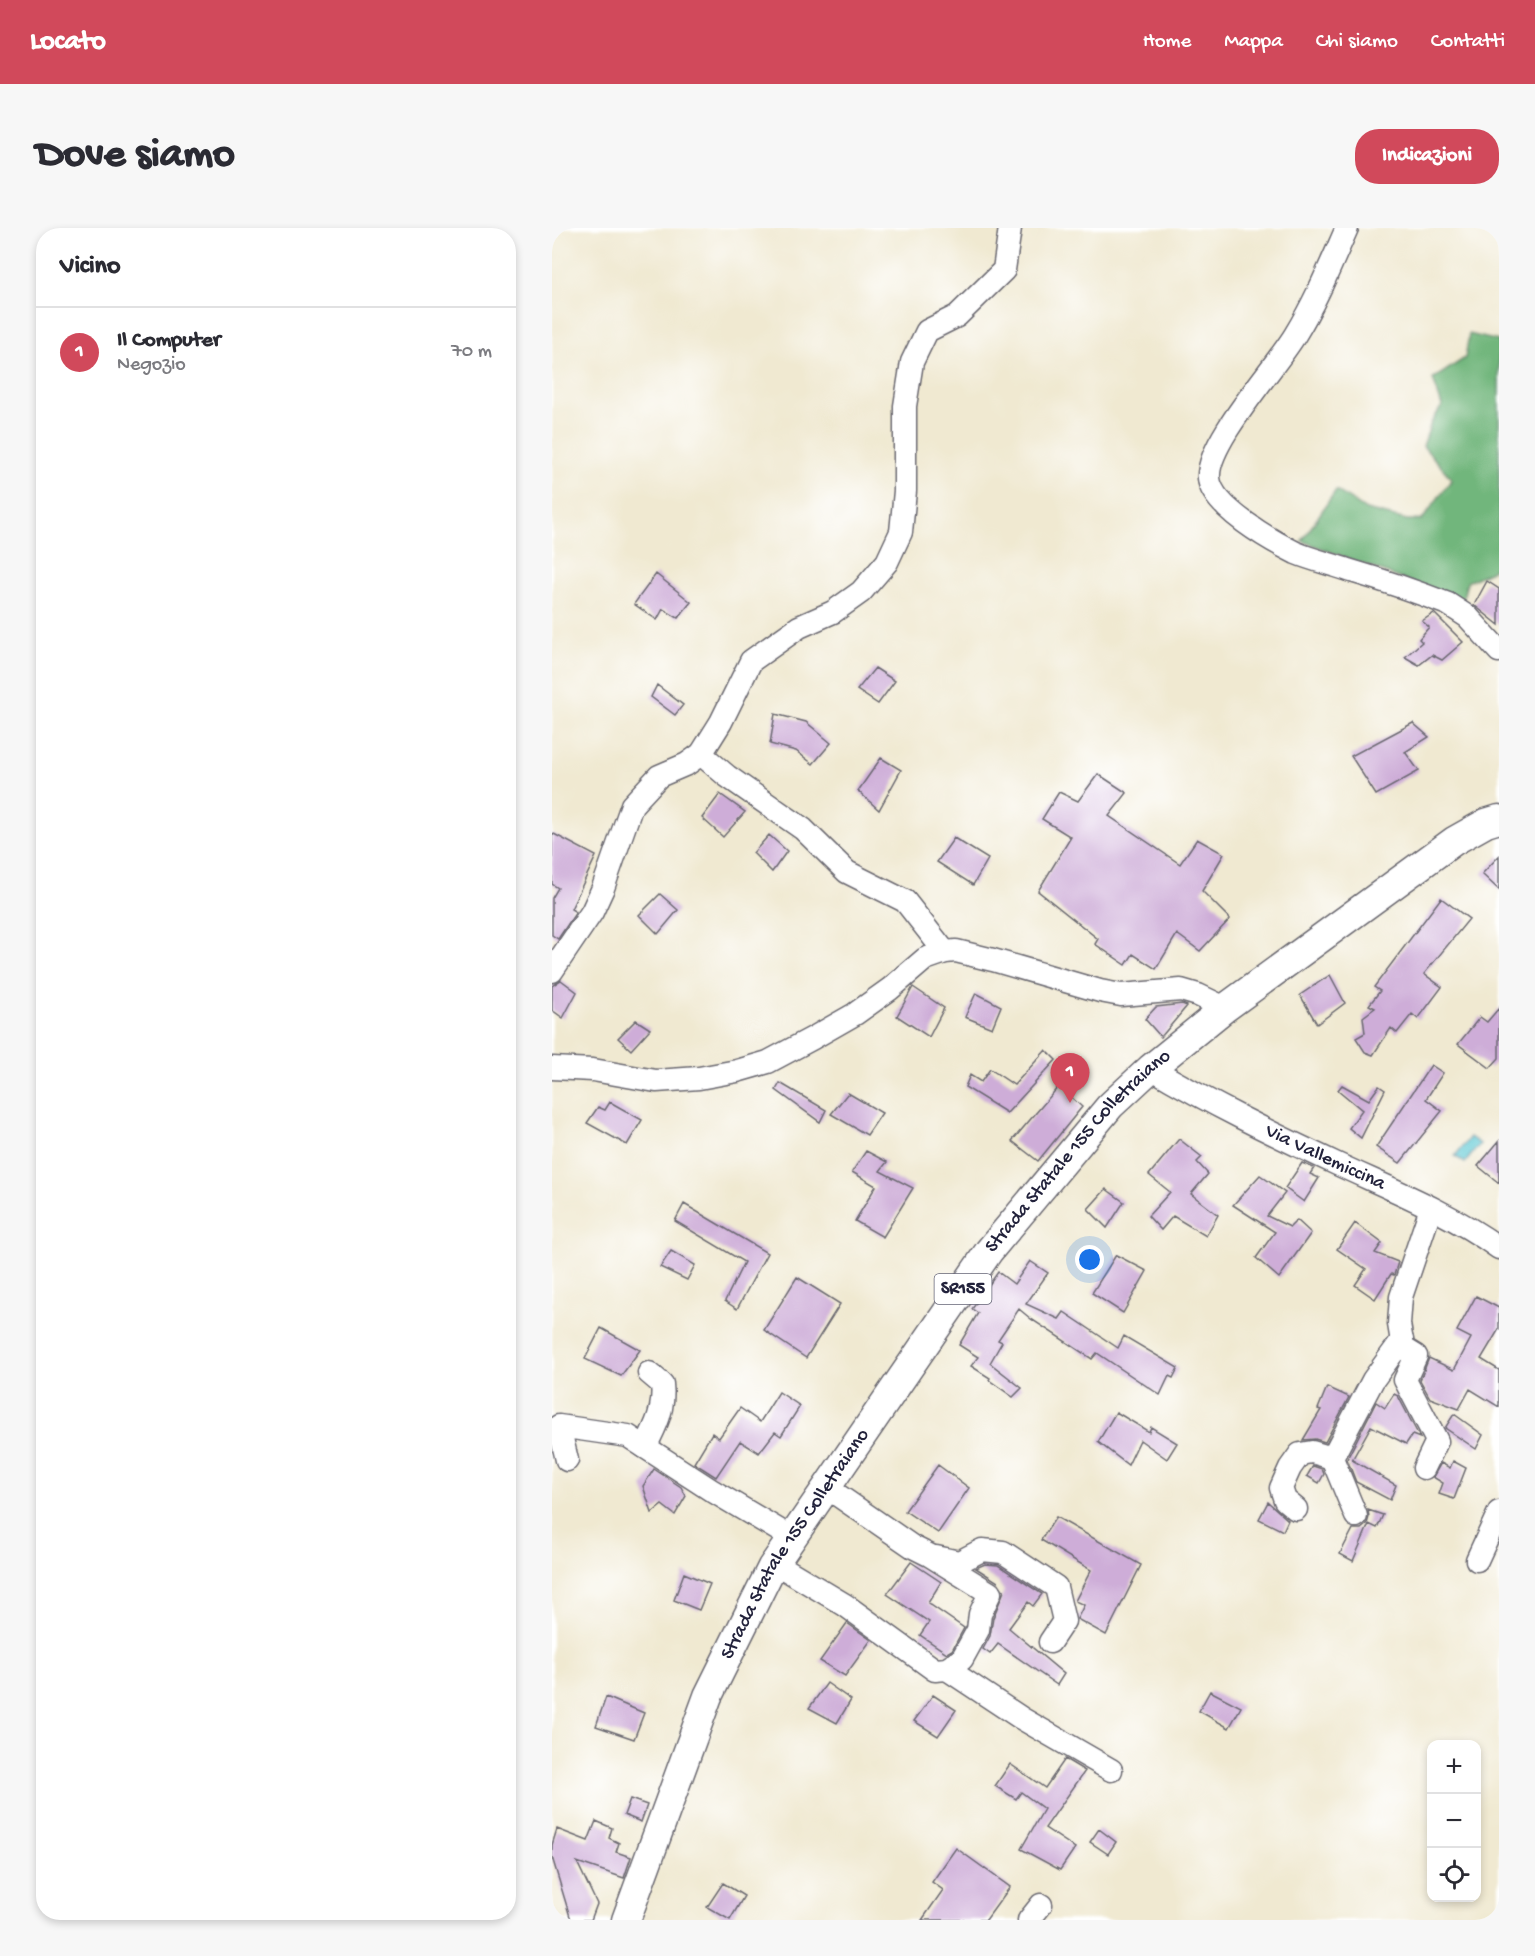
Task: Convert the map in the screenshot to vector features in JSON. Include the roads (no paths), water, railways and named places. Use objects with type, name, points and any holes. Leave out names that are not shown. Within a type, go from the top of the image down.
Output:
[{"type":"main road","name":"Strada Statale 155 Colletraiano","points":[[626,1920],[708,1696],[728,1651],[775,1563],[989,1251],[1110,1106],[1150,1068],[1225,1008],[1454,841],[1486,823],[1499,819]]},
{"type":"street","points":[[552,971],[596,904],[632,805],[659,776],[687,764],[700,754],[721,722],[751,661],[799,627],[833,612],[861,592],[886,562],[901,532],[905,490],[905,406],[912,362],[927,331],[957,316],[1004,270],[1010,228]]},
{"type":"street","points":[[1347,228],[1322,286],[1294,336],[1240,410],[1213,456],[1209,477],[1214,494],[1257,531],[1297,553],[1448,604],[1468,617],[1499,651]]},
{"type":"street","points":[[700,754],[727,776],[803,829],[847,872],[905,901],[945,952]]},
{"type":"street","points":[[552,1068],[594,1070],[656,1081],[699,1078],[768,1062],[790,1052],[855,1014],[890,989],[925,959],[956,951],[1100,992],[1121,995],[1181,990],[1198,995],[1225,1008]]},
{"type":"street","name":"Via Vallemiccina","points":[[1150,1068],[1246,1121],[1431,1208],[1473,1230],[1499,1248]]},
{"type":"street","points":[[1424,1468],[1437,1441],[1406,1380],[1416,1356],[1403,1348],[1399,1324],[1401,1297],[1431,1208]]},
{"type":"street","points":[[1332,1458],[1373,1380],[1402,1340]]},
{"type":"street","points":[[645,1447],[657,1425],[663,1404],[662,1384],[649,1373]]},
{"type":"street","points":[[567,1460],[560,1426],[628,1436],[711,1490],[792,1538]]},
{"type":"street","points":[[1296,1509],[1285,1500],[1281,1488],[1290,1468],[1300,1454],[1312,1452],[1332,1458]]},
{"type":"street","points":[[1332,1458],[1356,1516]]},
{"type":"street","points":[[775,1563],[845,1605],[935,1670],[947,1669],[962,1659],[978,1630],[980,1614],[990,1593],[913,1547],[826,1487]]},
{"type":"street","points":[[1477,1560],[1499,1512]]},
{"type":"street","points":[[929,1555],[959,1562],[982,1550],[1003,1552],[1056,1587],[1064,1621],[1050,1642]]},
{"type":"street","points":[[947,1669],[1021,1718],[1111,1770]]},
{"type":"water","points":[[1470,1137],[1480,1144],[1465,1163],[1455,1156]]},
{"type":"place","name":"Il Computer","points":[[1070,1103]]}]
